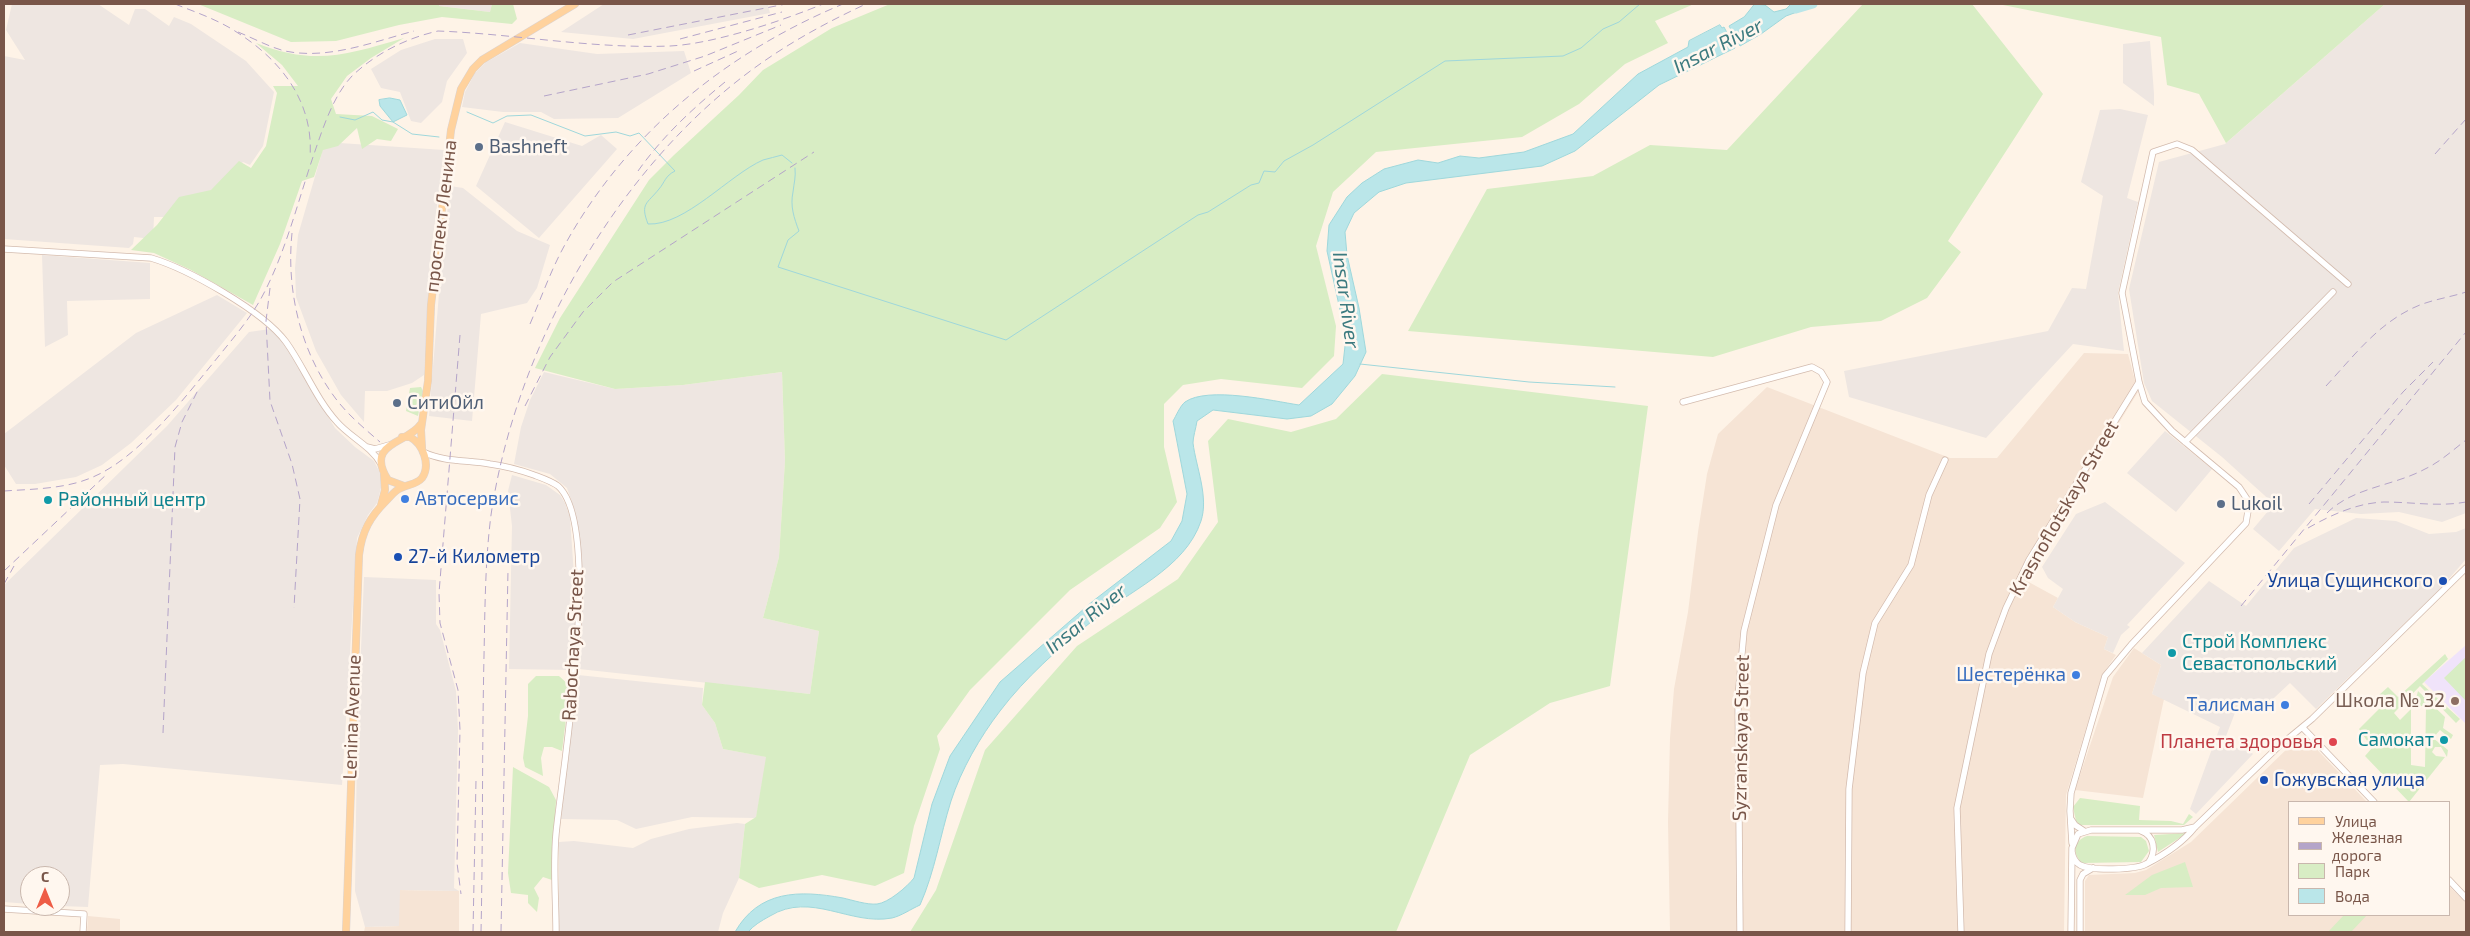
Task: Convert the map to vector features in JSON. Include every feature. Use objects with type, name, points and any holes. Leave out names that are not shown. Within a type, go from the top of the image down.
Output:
[{"type":"main road","name":"проспект Ленина","points":[[423,451],[422,422],[428,381],[434,276],[455,112],[461,89],[473,69],[482,60],[575,4]]},
{"type":"main road","points":[[380,507],[385,490],[382,456],[390,445],[418,429],[422,422]]},
{"type":"main road","points":[[383,470],[392,483],[404,486],[420,480],[425,470],[423,451],[414,439],[402,437]]},
{"type":"main road","name":"Lenina Avenue","points":[[346,932],[359,555],[364,528],[380,507],[404,486]]},
{"type":"street","points":[[2071,932],[2071,793],[2105,676],[2131,645],[2246,523],[2248,511],[2246,499],[2239,487],[2172,431],[2146,402],[2138,382],[2122,293],[2153,152],[2177,144],[2192,150],[2348,284]]},
{"type":"street","points":[[4,249],[151,258],[169,263],[203,282],[259,316],[286,341],[336,422],[377,458],[383,470]]},
{"type":"street","points":[[2185,442],[2333,292]]},
{"type":"street","name":"Syzranskaya Street","points":[[1683,402],[1812,368],[1822,372],[1827,382],[1776,505],[1744,631],[1738,697],[1740,932]]},
{"type":"street","name":"Krasnoflotskaya Street","points":[[1961,932],[1957,808],[1989,654],[2006,608],[2029,560],[2138,382]]},
{"type":"street","points":[[364,447],[375,449],[390,445]]},
{"type":"street","name":"Rabochaya Street","points":[[423,451],[438,458],[489,464],[545,479],[559,487],[572,511],[579,578],[579,606],[569,725],[556,834],[556,932]]},
{"type":"street","points":[[425,470],[431,461],[438,458]]},
{"type":"street","points":[[1848,932],[1850,789],[1863,673],[1875,623],[1911,565],[1929,494],[1945,460]]},
{"type":"street","points":[[2072,852],[2080,864],[2093,868],[2132,868],[2145,865],[2185,839],[2278,747],[2303,728],[2466,568]]},
{"type":"street","points":[[2303,728],[2373,801]]},
{"type":"street","points":[[2070,818],[2075,825],[2084,831]]},
{"type":"street","points":[[2072,843],[2078,834],[2084,831],[2182,830],[2195,827]]},
{"type":"street","points":[[2137,831],[2148,835],[2154,845],[2152,856],[2145,865]]},
{"type":"street","points":[[2080,932],[2080,880],[2083,874],[2093,868]]},
{"type":"street","points":[[2450,881],[2466,898]]},
{"type":"street","points":[[4,909],[84,914],[83,932]]},
{"type":"shaded area","points":[[12,4],[98,4],[129,25],[135,9],[145,9],[169,26],[174,17],[191,24],[246,61],[274,92],[263,146],[250,165],[243,162],[216,191],[187,217],[154,217],[153,239],[134,237],[133,244],[129,248],[4,239],[4,56],[25,60],[6,30]]},
{"type":"shaded area","points":[[439,4],[492,4],[490,12],[439,6]]},
{"type":"shaded area","points":[[604,4],[773,4],[768,5],[770,13],[633,39],[561,32]]},
{"type":"shaded area","points":[[2385,4],[2466,4],[2466,513],[2442,522],[2399,512],[2361,514],[2315,509],[2279,551],[2253,529],[2274,504],[2222,457],[2152,401],[2144,383],[2129,289],[2159,162],[2225,144]]},
{"type":"shaded area","points":[[435,39],[463,39],[467,53],[447,81],[442,102],[421,123],[411,121],[400,92],[381,88],[371,69],[401,50]]},
{"type":"shaded area","points":[[2150,41],[2154,106],[2123,83],[2123,44]]},
{"type":"shaded area","points":[[520,43],[597,54],[684,51],[691,73],[618,118],[554,119],[541,112],[503,112],[462,107],[465,92],[475,73],[485,63]]},
{"type":"shaded area","points":[[2120,109],[2148,115],[2127,198],[2138,202],[2118,293],[2124,351],[2073,344],[1986,438],[1849,397],[1844,371],[2048,331],[2072,288],[2086,289],[2103,196],[2081,182],[2100,110]]},
{"type":"shaded area","points":[[505,122],[582,146],[601,135],[617,149],[539,238],[476,186]]},
{"type":"shaded area","points":[[325,142],[444,150],[430,261],[424,375],[412,383],[387,391],[365,391],[364,422],[341,395],[316,351],[296,297],[295,268],[298,235]]},
{"type":"shaded area","points":[[450,186],[463,188],[517,231],[550,245],[537,288],[527,303],[481,314],[472,421],[429,416]]},
{"type":"shaded area","points":[[42,255],[150,263],[150,299],[67,301],[68,335],[45,347]]},
{"type":"shaded area","points":[[217,295],[247,313],[176,400],[131,443],[102,465],[76,477],[35,484],[16,484],[4,465],[4,434],[136,333]]},
{"type":"shaded area","points":[[270,329],[281,339],[335,428],[355,447],[374,461],[381,475],[381,488],[377,503],[368,515],[357,538],[342,785],[123,764],[100,765],[88,907],[70,906],[70,866],[20,866],[20,903],[4,902],[4,585],[167,426],[249,332]]},
{"type":"shaded area","points":[[2084,353],[2128,354],[2138,392],[2034,560],[2025,580],[2058,598],[2053,607],[2075,622],[2108,637],[2104,649],[2116,655],[2102,675],[2066,795],[2064,932],[1670,932],[1668,822],[1670,738],[1674,689],[1688,612],[1707,474],[1718,434],[1767,387],[1950,458],[1997,458]]},
{"type":"shaded area","points":[[544,372],[615,389],[683,385],[782,372],[785,461],[779,557],[763,618],[819,631],[810,694],[579,669],[582,583],[575,511],[567,488],[550,474],[514,464],[521,427],[530,400]]},
{"type":"shaded area","points":[[2165,431],[2212,469],[2176,512],[2127,473]]},
{"type":"shaded area","points":[[512,475],[546,485],[560,495],[570,517],[576,605],[572,670],[509,669],[512,526],[508,491]]},
{"type":"shaded area","points":[[2105,502],[2185,563],[2127,625],[2130,627],[2121,635],[2113,653],[2104,649],[2108,637],[2075,622],[2053,607],[2063,589],[2048,578],[2042,567],[2076,514]]},
{"type":"shaded area","points":[[2356,518],[2396,521],[2429,534],[2456,532],[2466,528],[2466,559],[2441,588],[2316,709],[2290,683],[2259,712],[2241,697],[2223,744],[2234,748],[2247,748],[2253,754],[2196,814],[2190,809],[2220,727],[2152,694],[2161,665],[2142,653],[2209,581],[2246,606],[2294,548]]},
{"type":"shaded area","points":[[364,577],[436,580],[436,624],[440,630],[456,691],[458,730],[454,888],[459,891],[400,890],[399,926],[365,927],[355,891],[357,745]]},
{"type":"shaded area","name":"Школа № 32","points":[[2466,645],[2466,724],[2424,682]]},
{"type":"shaded area","points":[[2134,648],[2161,665],[2152,694],[2164,699],[2143,798],[2075,790],[2113,677]]},
{"type":"shaded area","points":[[578,675],[703,688],[702,705],[715,723],[723,749],[767,757],[756,818],[692,817],[636,829],[617,820],[561,819]]},
{"type":"shaded area","points":[[2305,737],[2366,801],[2288,801],[2288,916],[2450,916],[2450,887],[2466,903],[2466,932],[2085,932],[2085,881],[2089,875],[2135,873],[2146,870],[2191,842],[2292,744]]},
{"type":"shaded area","points":[[737,823],[745,824],[739,878],[723,913],[718,932],[559,932],[559,842],[574,841],[633,848],[651,839],[689,829]]},
{"type":"shaded area","points":[[399,890],[459,891],[459,932],[364,932],[365,927],[399,926]]},
{"type":"shaded area","points":[[88,916],[120,919],[120,932],[87,932]]},
{"type":"green space","points":[[198,4],[439,4],[439,6],[490,12],[492,4],[513,4],[517,19],[512,24],[442,17],[399,25],[336,41],[291,42]]},
{"type":"green space","points":[[890,4],[1694,4],[1655,21],[1668,43],[1625,64],[1579,104],[1522,137],[1376,152],[1333,192],[1316,246],[1336,326],[1334,356],[1302,388],[1221,379],[1183,385],[1164,404],[1164,447],[1177,502],[1160,528],[1070,590],[970,690],[937,736],[940,749],[914,826],[904,873],[875,886],[822,875],[759,888],[739,878],[745,824],[756,817],[766,757],[723,749],[715,723],[702,705],[705,682],[810,694],[819,631],[763,618],[779,557],[785,461],[782,372],[683,385],[615,389],[535,368],[560,318],[649,180],[763,70],[832,28]]},
{"type":"green space","points":[[1863,4],[1972,4],[2043,94],[1948,241],[1961,252],[1927,298],[1881,321],[1811,327],[1713,357],[1408,331],[1487,189],[1593,176],[1650,145],[1727,150]]},
{"type":"green space","points":[[1998,4],[2385,4],[2226,143],[2199,94],[2167,85],[2161,37]]},
{"type":"green space","points":[[404,38],[371,58],[347,76],[331,99],[336,114],[372,116],[398,129],[391,141],[377,139],[362,149],[357,128],[338,146],[323,150],[314,177],[302,181],[280,244],[253,305],[191,270],[154,253],[131,250],[157,225],[179,197],[211,190],[239,161],[251,168],[266,146],[277,93],[273,86],[298,86],[282,65],[256,43],[277,50],[313,56],[347,53]]},
{"type":"green space","points":[[1382,374],[1648,406],[1610,686],[1550,703],[1470,755],[1396,932],[910,932],[936,890],[985,750],[1077,646],[1178,579],[1218,522],[1208,441],[1228,419],[1291,432],[1336,419]]},
{"type":"green space","points":[[421,387],[423,391],[418,416],[406,411],[410,388]]},
{"type":"green space","points":[[2445,654],[2448,659],[2422,684],[2460,719],[2456,723],[2420,686],[2394,713],[2400,720],[2411,709],[2411,765],[2425,767],[2426,706],[2414,706],[2418,691],[2445,717],[2443,728],[2453,735],[2451,739],[2440,730],[2433,738],[2448,750],[2447,757],[2441,747],[2435,747],[2432,752],[2436,756],[2445,757],[2410,801],[2365,756],[2372,748],[2359,729],[2386,702],[2379,695],[2388,687],[2398,697]]},
{"type":"green space","points":[[2466,657],[2466,701],[2444,678]]},
{"type":"green space","points":[[536,676],[559,676],[570,686],[562,751],[552,747],[544,747],[541,758],[543,776],[525,767],[523,758],[528,716],[528,684]]},
{"type":"green space","points":[[513,767],[549,787],[556,800],[552,880],[543,877],[534,888],[539,898],[537,912],[528,903],[528,895],[511,893],[508,873]]},
{"type":"green space","points":[[2080,798],[2140,806],[2139,820],[2171,821],[2183,824],[2189,814],[2193,817],[2184,825],[2080,825],[2076,821],[2073,807]]},
{"type":"green space","points":[[2187,833],[2158,852],[2154,835]]},
{"type":"green space","points":[[2087,836],[2141,837],[2146,841],[2149,851],[2141,862],[2082,863],[2075,851],[2079,841]]},
{"type":"green space","points":[[2185,862],[2193,887],[2161,888],[2145,895],[2125,895],[2152,875]]},
{"type":"green space","points":[[2343,916],[2366,916],[2351,932],[2328,932]]},
{"type":"water","points":[[1755,4],[1765,5],[1774,12],[1786,9],[1791,4],[1808,4],[1808,8],[1786,16],[1740,46],[1729,26],[1744,17]]},
{"type":"water","points":[[1720,25],[1722,28],[1724,27],[1735,48],[1659,85],[1575,151],[1542,166],[1406,183],[1379,192],[1354,213],[1345,232],[1347,255],[1359,308],[1366,352],[1355,376],[1332,404],[1311,416],[1287,419],[1213,410],[1197,421],[1193,443],[1204,502],[1201,521],[1193,538],[1169,566],[1106,611],[1055,653],[1031,675],[1000,711],[972,754],[955,789],[930,879],[920,905],[892,918],[876,919],[861,918],[816,908],[800,907],[785,909],[758,923],[748,932],[735,932],[745,918],[756,908],[782,896],[796,894],[827,895],[877,904],[897,894],[914,878],[932,804],[950,756],[1000,682],[1093,601],[1171,541],[1182,521],[1187,494],[1173,421],[1183,404],[1195,397],[1224,395],[1258,398],[1299,405],[1343,364],[1346,337],[1327,251],[1329,225],[1347,197],[1362,183],[1384,169],[1418,160],[1438,163],[1460,156],[1479,158],[1524,152],[1573,134],[1638,74],[1688,47],[1689,41]]},
{"type":"water","points":[[390,98],[400,100],[407,115],[393,122],[380,106],[379,100]]},
{"type":"waterway","points":[[795,168],[792,207],[799,231],[788,240],[778,267],[1006,340],[1198,215],[1208,212],[1251,185],[1259,183],[1264,171],[1275,172],[1284,161],[1313,145],[1445,61],[1563,56],[1581,48],[1603,29],[1619,22],[1640,4]]},
{"type":"waterway","name":"Insar River","points":[[1796,9],[1813,4]]},
{"type":"waterway","points":[[340,117],[355,120],[373,112],[382,120],[393,122],[412,134],[439,137]]},
{"type":"waterway","points":[[467,112],[493,123],[507,116],[531,115],[585,136],[616,132],[630,136],[639,133],[675,171],[667,177],[646,204],[645,212],[648,224],[677,217],[692,209],[750,167],[763,160],[782,155],[792,163]]},
{"type":"waterway","points":[[1360,364],[1529,382],[1615,387]]},
{"type":"railway","points":[[175,4],[231,28],[254,44],[281,70],[301,101],[310,137],[310,157]]},
{"type":"railway","points":[[628,35],[786,4]]},
{"type":"railway","points":[[4,491],[61,486],[93,477],[111,468],[145,441],[177,407],[237,333],[261,298],[280,256],[317,144],[334,103],[345,84],[371,60],[403,42],[438,31],[612,45],[670,46],[687,44],[747,31],[823,4]]},
{"type":"railway","points":[[530,324],[567,241],[592,201],[620,164],[651,130],[685,99],[721,71],[801,23],[843,4]]},
{"type":"railway","points":[[481,932],[486,568],[489,533],[503,453],[522,391],[547,330],[577,271],[613,215],[653,163],[697,116],[745,75],[774,54],[866,4]]},
{"type":"railway","points":[[680,39],[782,12]]},
{"type":"railway","points":[[544,96],[648,74],[705,56],[781,25]]},
{"type":"railway","points":[[238,32],[285,51],[318,53],[350,49],[414,31]]},
{"type":"railway","points":[[694,71],[738,51]]},
{"type":"railway","points":[[638,171],[678,124],[725,82]]},
{"type":"railway","points":[[2435,154],[2466,119]]},
{"type":"railway","points":[[525,406],[550,357],[583,312],[613,282],[814,152]]},
{"type":"railway","points":[[292,233],[291,277],[294,299],[305,342],[324,381],[336,399],[357,422],[380,442]]},
{"type":"railway","points":[[270,288],[266,321],[270,401],[292,464],[300,499],[294,608]]},
{"type":"railway","points":[[2326,386],[2365,343],[2398,316],[2424,303],[2466,292]]},
{"type":"railway","points":[[2241,606],[2466,332]]},
{"type":"railway","points":[[460,335],[439,593],[440,623],[458,690],[460,730],[457,863],[461,894]]},
{"type":"railway","points":[[2309,504],[2403,392],[2433,362]]},
{"type":"railway","points":[[163,733],[175,447],[182,422],[199,388]]},
{"type":"railway","points":[[2327,513],[2337,504],[2361,492],[2413,475],[2431,466],[2466,440]]},
{"type":"railway","points":[[4,571],[108,473]]},
{"type":"railway","points":[[2308,528],[2344,510],[2374,503],[2446,504],[2466,502]]},
{"type":"railway","points":[[4,584],[14,566]]},
{"type":"railway","points":[[501,932],[508,570]]},
{"type":"railway","points":[[473,932],[476,780]]},
{"type":"place","name":"Bashneft","points":[[479,147]]},
{"type":"place","name":"СитиОйл","points":[[397,403]]},
{"type":"place","name":"Автосервис","points":[[405,499]]},
{"type":"place","name":"Районный центр","points":[[48,500]]},
{"type":"place","name":"Lukoil","points":[[2221,504]]},
{"type":"place","name":"27-й Километр","points":[[398,557]]},
{"type":"place","name":"Улица Сущинского","points":[[2443,581]]},
{"type":"place","name":"Строй Комплекс Севастопольский","points":[[2172,653]]},
{"type":"place","name":"Шестерёнка","points":[[2076,675]]},
{"type":"place","name":"Школа № 32","points":[[2455,701]]},
{"type":"place","name":"Талисман","points":[[2285,705]]},
{"type":"place","name":"Самокат","points":[[2444,740]]},
{"type":"place","name":"Планета здоровья","points":[[2333,742]]},
{"type":"place","name":"Гожувская улица","points":[[2264,780]]}]
